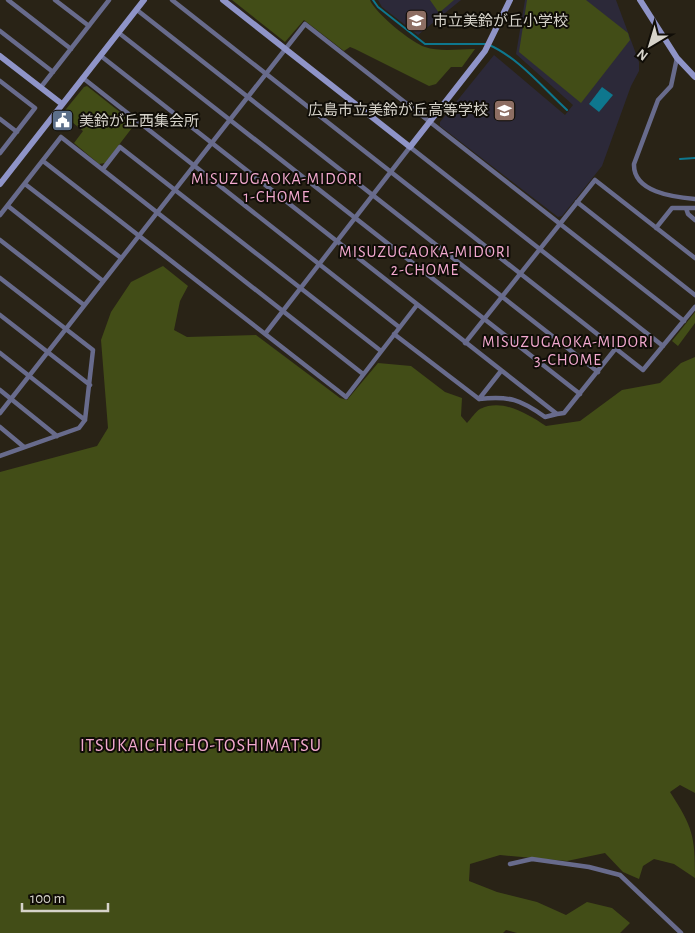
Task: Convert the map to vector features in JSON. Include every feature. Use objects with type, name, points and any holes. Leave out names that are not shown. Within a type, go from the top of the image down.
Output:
[{"type":"street","points":[[8,0],[71,49]]},
{"type":"street","points":[[55,0],[89,26]]},
{"type":"street","points":[[0,184],[144,0]]},
{"type":"street","points":[[172,0],[643,370],[695,307]]},
{"type":"street","points":[[223,0],[663,346]]},
{"type":"street","points":[[265,334],[475,64],[491,40],[510,0]]},
{"type":"street","points":[[640,0],[676,58],[695,77]]},
{"type":"street","points":[[41,88],[106,1]]},
{"type":"street","points":[[137,10],[598,372]]},
{"type":"street","points":[[0,413],[305,24],[684,321]]},
{"type":"street","points":[[0,31],[53,72]]},
{"type":"street","points":[[119,33],[580,394]]},
{"type":"street","points":[[0,56],[62,104]]},
{"type":"street","points":[[101,56],[557,414]]},
{"type":"street","points":[[676,58],[671,86],[658,100],[634,164],[634,173],[638,181],[644,186],[674,196],[695,199]]},
{"type":"street","points":[[83,78],[399,327]]},
{"type":"street","points":[[0,81],[35,108],[0,153]]},
{"type":"street","points":[[0,118],[16,132]]},
{"type":"street","points":[[0,215],[61,137],[363,374]]},
{"type":"street","points":[[103,169],[120,146],[381,351]]},
{"type":"street","points":[[43,161],[346,397],[417,305]]},
{"type":"street","points":[[465,343],[594,180],[695,258]]},
{"type":"street","points":[[25,184],[121,258]]},
{"type":"street","points":[[577,202],[695,295]]},
{"type":"street","points":[[8,206],[103,281]]},
{"type":"street","points":[[656,228],[672,208],[695,208]]},
{"type":"street","points":[[686,208],[688,214],[695,220]]},
{"type":"street","points":[[0,240],[84,305]]},
{"type":"street","points":[[0,278],[93,350],[85,420],[79,428],[0,456]]},
{"type":"street","points":[[0,315],[90,385]]},
{"type":"street","points":[[394,334],[478,399],[504,396],[528,405],[545,417],[564,413],[616,348]]},
{"type":"street","points":[[0,353],[85,420]]},
{"type":"street","points":[[478,399],[501,371]]},
{"type":"street","points":[[0,390],[57,436]]},
{"type":"street","points":[[0,427],[24,446]]},
{"type":"street","points":[[510,864],[532,859],[589,867],[620,875],[681,933]]},
{"type":"shaded area","name":"市立美鈴が丘小学校","points":[[378,0],[461,0],[418,35],[382,7]]},
{"type":"shaded area","name":"広島市立美鈴が丘高等学校","points":[[525,0],[616,0],[639,62],[639,71],[631,86],[602,166],[562,216],[558,217],[440,126],[440,122],[494,55],[565,115],[573,105],[516,54]]},
{"type":"green space","points":[[232,0],[370,0],[386,20],[403,34],[425,47],[450,50],[475,49],[462,67],[451,67],[436,84],[429,86],[355,49],[350,47],[344,51],[304,20],[285,42]]},
{"type":"green space","points":[[430,0],[454,0],[439,13]]},
{"type":"green space","points":[[527,0],[586,0],[628,33],[630,40],[581,103],[519,52]]},
{"type":"green space","points":[[87,86],[135,124],[105,163],[99,164],[74,143],[83,131],[62,114],[84,87]]},
{"type":"green space","points":[[163,266],[188,286],[180,301],[174,330],[187,337],[256,335],[340,398],[347,400],[378,363],[411,366],[445,392],[462,398],[461,416],[467,423],[480,409],[497,405],[523,412],[546,426],[580,421],[622,390],[660,383],[681,363],[695,357],[695,793],[680,785],[670,792],[684,815],[691,832],[695,878],[674,864],[654,859],[643,866],[639,879],[623,872],[605,853],[567,861],[500,855],[470,864],[469,881],[497,892],[537,902],[566,915],[587,902],[612,908],[630,923],[620,933],[517,933],[506,930],[503,933],[0,933],[0,472],[97,446],[108,428],[101,340],[111,312],[131,282]]},
{"type":"green space","points":[[695,312],[695,323],[678,346],[672,341]]},
{"type":"water","points":[[602,87],[613,95],[599,112],[589,104]]},
{"type":"waterway","points":[[373,0],[378,7],[425,44],[487,44],[498,50],[529,73],[567,110]]},
{"type":"waterway","points":[[680,159],[695,158]]},
{"type":"place","name":"市立美鈴が丘小学校","points":[[417,21]]},
{"type":"place","name":"広島市立美鈴が丘高等学校","points":[[504,110]]},
{"type":"place","name":"美鈴が丘西集会所","points":[[63,121]]},
{"type":"district","name":"MISUZUGAOKA-MIDORI 1-CHOME","points":[[277,188]]},
{"type":"district","name":"MISUZUGAOKA-MIDORI 2-CHOME","points":[[425,261]]},
{"type":"district","name":"MISUZUGAOKA-MIDORI 3-CHOME","points":[[568,351]]},
{"type":"district","name":"ITSUKAICHICHO-TOSHIMATSU","points":[[201,746]]}]
